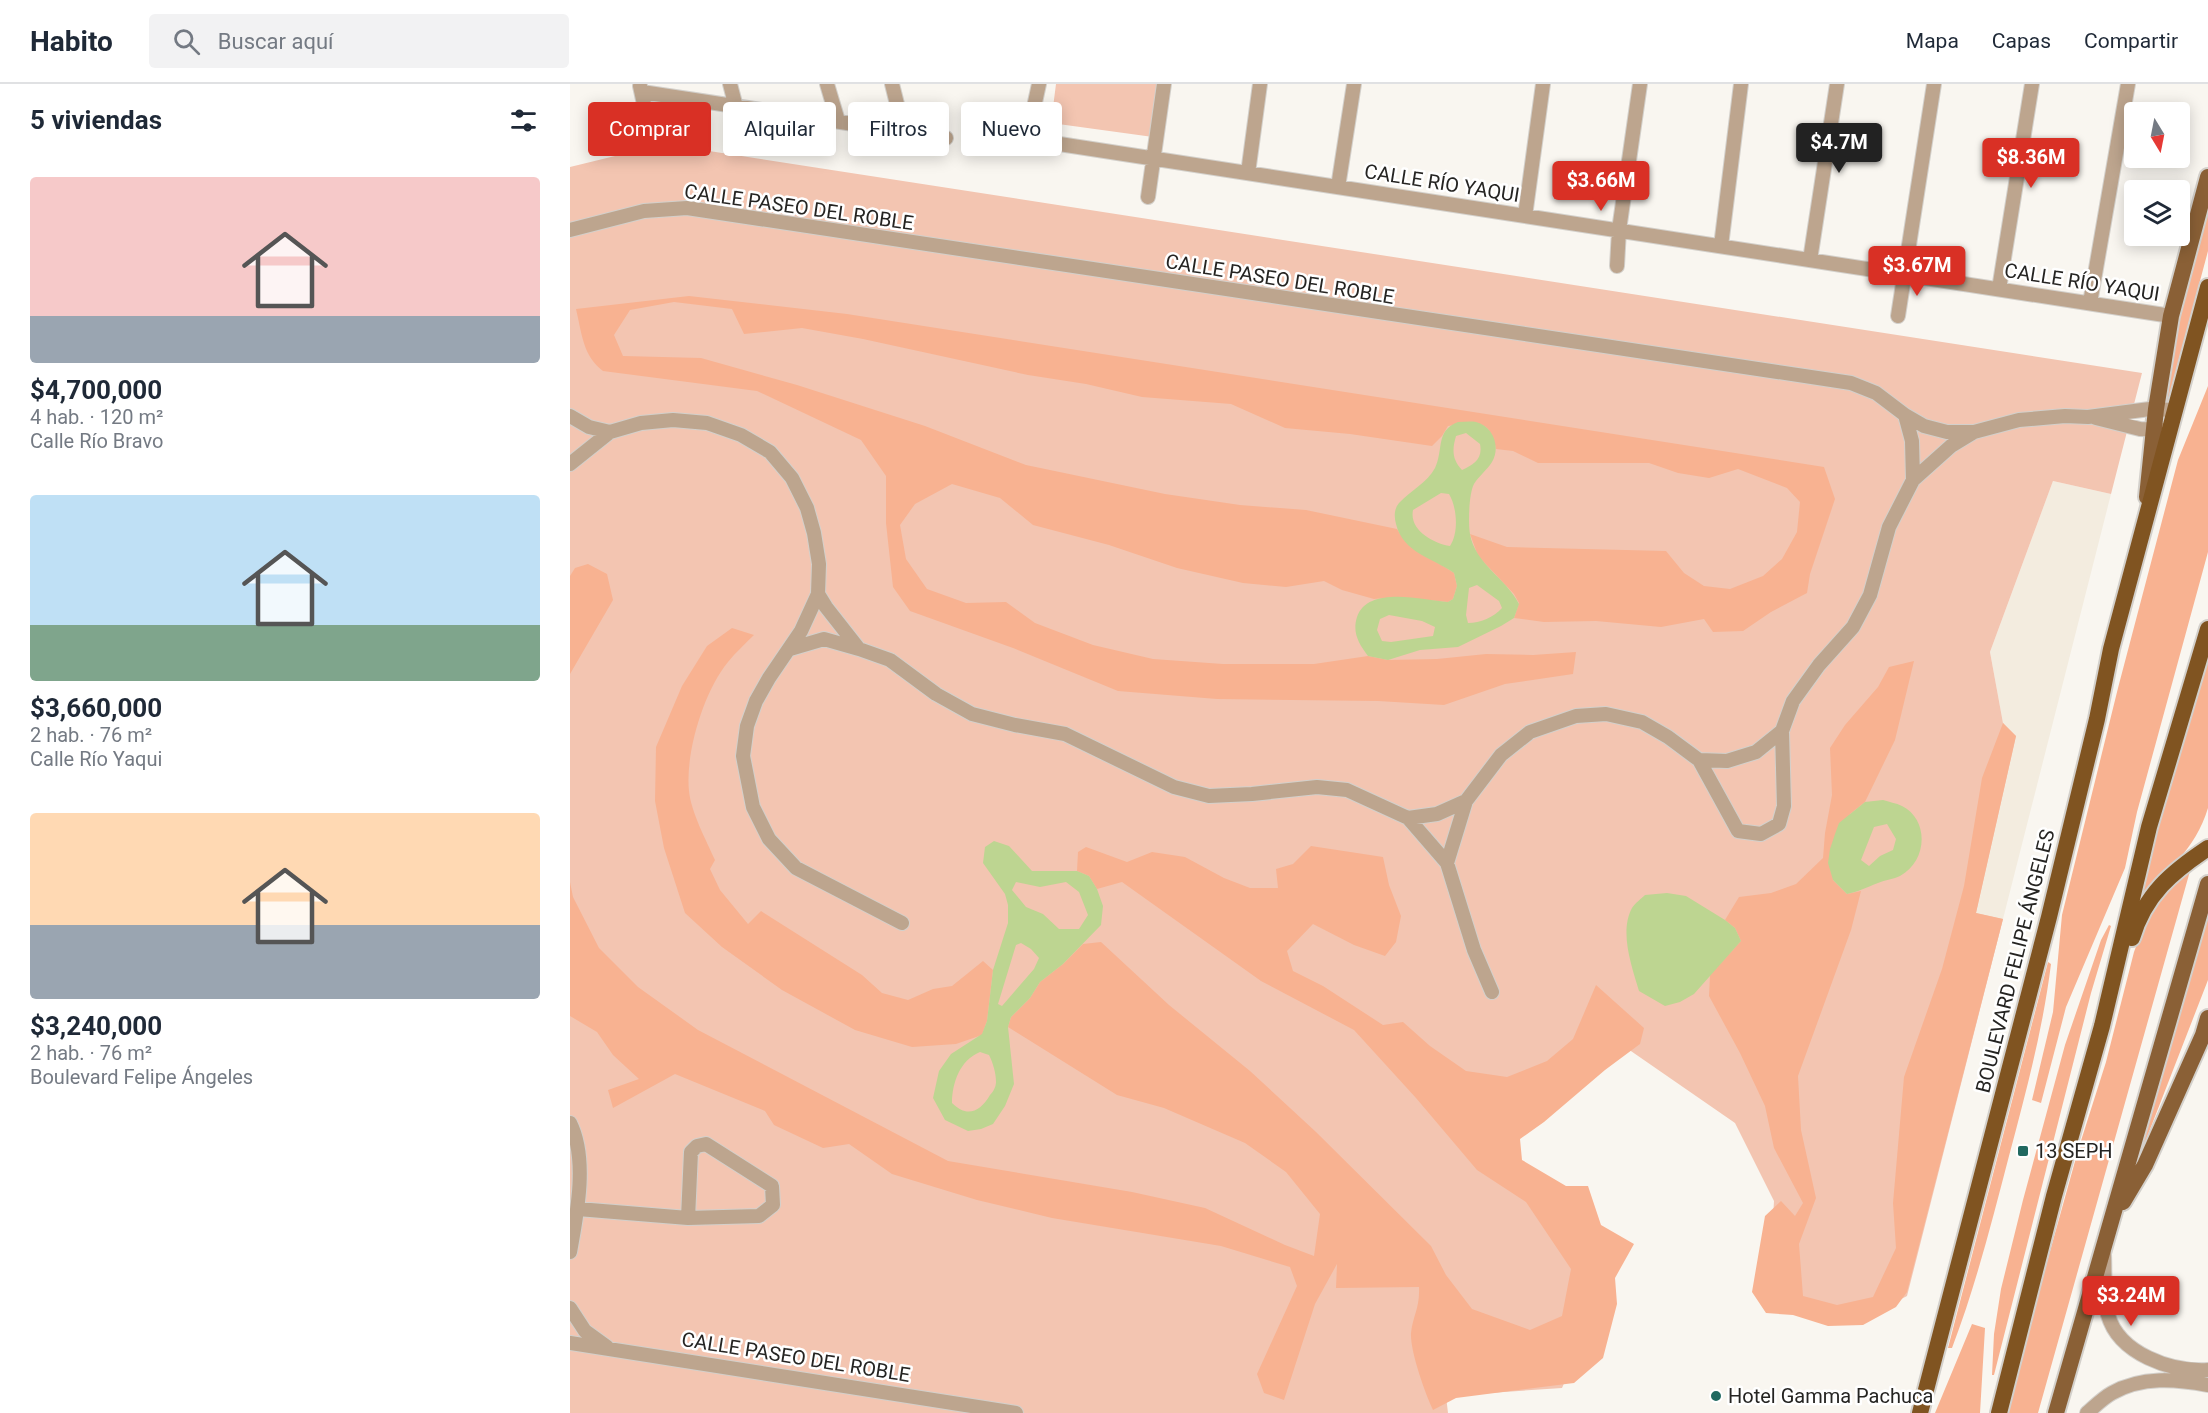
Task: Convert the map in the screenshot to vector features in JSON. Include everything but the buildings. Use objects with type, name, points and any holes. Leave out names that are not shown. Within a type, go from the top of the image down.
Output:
[{"type":"highway","name":"BOULEVARD FELIPE ÁNGELES","points":[[1920,1413],[2049,917],[2097,718],[2111,649],[2145,518],[2161,430],[2174,410],[2208,287]]},
{"type":"highway","points":[[1999,1413],[2054,1196],[2102,1026],[2149,827],[2208,629]]},
{"type":"highway","points":[[2102,1026],[2114,1003],[2136,924],[2152,896],[2176,869],[2208,848]]},
{"type":"main road","name":"BOULEVARD FELIPE ÁNGELES","points":[[2161,430],[2156,409],[2171,315],[2208,177]]},
{"type":"main road","points":[[2056,1413],[2208,884]]},
{"type":"main road","points":[[2112,1221],[2145,1165],[2203,1035],[2208,1018]]},
{"type":"street","points":[[730,84],[735,102]]},
{"type":"street","points":[[827,84],[838,121],[848,123]]},
{"type":"street","points":[[892,84],[896,102]]},
{"type":"street","name":"CALLE RÍO YAQUI","points":[[1039,84],[1027,139],[2171,315]]},
{"type":"street","points":[[1148,197],[1164,84]]},
{"type":"street","points":[[1248,173],[1260,84]]},
{"type":"street","points":[[1338,187],[1354,84]]},
{"type":"street","points":[[1525,216],[1544,84]]},
{"type":"street","points":[[1617,266],[1619,231],[1640,84]]},
{"type":"street","points":[[1721,246],[1741,84]]},
{"type":"street","points":[[1810,260],[1837,84]]},
{"type":"street","points":[[1898,315],[1934,84]]},
{"type":"street","points":[[1999,289],[2032,84]]},
{"type":"street","points":[[2090,303],[2128,84]]},
{"type":"street","points":[[641,88],[723,104]]},
{"type":"street","name":"CALLE PASEO DEL ROBLE","points":[[570,230],[644,211],[687,208],[1851,383],[1876,393],[1924,426],[1947,432],[1974,432]]},
{"type":"street","points":[[2088,417],[2156,409],[2174,410]]},
{"type":"street","points":[[1905,415],[1912,441],[1913,480]]},
{"type":"street","points":[[570,416],[589,427],[610,432]]},
{"type":"street","points":[[1447,863],[1466,801],[1501,755],[1530,732],[1576,716],[1606,714],[1642,722],[1668,737],[1699,760],[1738,831],[1761,834],[1779,824],[1784,806],[1782,731],[1793,701],[1819,665],[1853,627],[1870,594],[1889,526],[1913,480],[1951,446],[1974,432],[2019,420],[2065,416],[2088,417],[2161,430]]},
{"type":"street","points":[[570,464],[610,432],[641,423],[673,420],[707,423],[741,435],[770,452],[792,478],[807,508],[814,533],[819,564],[819,594],[790,649],[756,701],[747,726],[743,756],[753,807],[769,840],[796,868],[902,922]]},
{"type":"street","points":[[819,594],[826,607],[859,649]]},
{"type":"street","points":[[790,649],[824,639],[890,660],[936,694],[972,714],[1065,734],[1173,787],[1209,796],[1317,787],[1347,790],[1408,818],[1447,863],[1474,950],[1492,992]]},
{"type":"street","points":[[1699,760],[1727,760],[1756,752],[1782,731]]},
{"type":"street","points":[[1408,818],[1437,814],[1466,801]]},
{"type":"street","points":[[570,1123],[579,1161],[578,1209],[570,1252]]},
{"type":"street","points":[[578,1209],[688,1218],[759,1216],[773,1205],[772,1186],[706,1144],[697,1146],[691,1152],[688,1218]]},
{"type":"street","points":[[2104,1246],[2108,1315],[2120,1339],[2165,1365],[2208,1370]]},
{"type":"street","points":[[570,1308],[585,1331],[610,1348]]},
{"type":"street","name":"CALLE PASEO DEL ROBLE","points":[[570,1343],[1016,1413]]},
{"type":"street","points":[[2087,1413],[2112,1393],[2147,1380],[2208,1385]]},
{"type":"shaded area","points":[[1056,84],[1160,84],[1153,137],[1062,125],[1062,102],[1054,102]]},
{"type":"shaded area","points":[[711,151],[723,153],[723,156],[741,156],[2142,373],[2111,494],[2053,481],[1990,652],[2003,723],[2016,736],[1976,913],[2003,919],[1907,1296],[1861,1320],[1769,1287],[1774,1201],[1735,1123],[1628,1049],[1513,1141],[1516,1162],[1588,1205],[1576,1356],[1562,1388],[1446,1396],[1448,1413],[570,1413],[570,167],[615,156],[711,156]]},
{"type":"shaded area","points":[[2208,192],[2208,251],[2167,404],[2161,404],[2176,316]]},
{"type":"shaded area","points":[[689,296],[847,314],[1824,467],[1835,499],[1810,574],[1807,593],[1771,612],[1743,631],[1713,632],[1704,619],[1661,627],[1596,621],[1544,622],[1514,618],[1519,603],[1514,594],[1478,556],[1470,534],[1507,547],[1666,551],[1684,573],[1704,586],[1730,589],[1763,576],[1782,559],[1797,532],[1800,502],[1787,488],[1738,469],[1709,478],[1678,473],[1649,463],[1538,463],[1513,451],[1496,449],[1490,431],[1480,424],[1466,423],[1448,426],[1432,446],[1350,434],[1285,428],[1231,404],[1142,397],[802,328],[744,334],[732,309],[674,302],[630,310],[614,335],[623,356],[701,358],[797,385],[925,426],[1026,465],[1165,494],[1240,505],[1306,510],[1397,529],[1416,550],[1454,573],[1457,586],[1453,599],[1448,602],[1397,597],[1374,599],[1342,590],[1324,581],[1286,587],[1243,583],[1177,568],[1109,545],[1033,525],[1000,498],[952,484],[915,504],[900,525],[906,559],[927,589],[966,603],[1006,602],[1035,623],[1093,645],[1153,659],[1223,664],[1314,664],[1368,656],[1388,660],[1437,659],[1486,654],[1533,655],[1576,652],[1573,674],[1505,684],[1444,705],[1378,701],[1217,699],[1118,691],[1013,648],[910,611],[893,587],[886,523],[886,476],[861,440],[757,391],[603,371],[591,358],[584,344],[576,309]]},
{"type":"shaded area","points":[[2208,386],[2208,552],[2137,812],[2125,868],[2066,1007],[2041,1103],[2032,1100],[2053,1012],[2062,915],[2118,688],[2178,460]]},
{"type":"shaded area","points":[[1458,422],[1476,422],[1487,428],[1494,438],[1495,456],[1472,488],[1469,529],[1478,554],[1507,586],[1519,604],[1514,618],[1458,647],[1420,650],[1388,660],[1368,656],[1359,643],[1355,628],[1357,617],[1363,607],[1372,601],[1384,598],[1411,597],[1448,602],[1453,599],[1457,586],[1454,573],[1420,554],[1405,542],[1396,524],[1395,516],[1399,503],[1428,478],[1435,468],[1441,441],[1446,430]],"holes":[[[1466,433],[1480,444],[1481,449],[1477,460],[1462,470],[1454,454],[1456,436]],[[1441,493],[1449,494],[1456,520],[1455,534],[1450,546],[1430,539],[1418,529],[1413,510]],[[1477,585],[1499,601],[1502,608],[1487,619],[1468,623],[1466,615],[1469,588]],[[1389,615],[1422,621],[1435,627],[1433,636],[1391,642],[1382,641],[1377,630],[1380,619]]]},
{"type":"shaded area","points":[[2053,481],[2111,494],[2003,919],[1976,913],[2016,736],[2003,723],[1990,652]]},
{"type":"shaded area","points":[[588,564],[607,574],[613,600],[570,674],[570,576],[575,568]]},
{"type":"shaded area","points":[[732,628],[754,635],[728,662],[711,689],[693,741],[689,776],[689,791],[693,808],[715,860],[710,869],[720,890],[748,924],[761,911],[862,975],[882,993],[908,1000],[933,989],[952,986],[983,961],[993,970],[987,1021],[982,1035],[956,1044],[912,1047],[855,1030],[782,990],[722,947],[685,913],[664,848],[655,801],[656,747],[682,686],[707,646]]},
{"type":"shaded area","points":[[2208,639],[2208,808],[2188,848],[2139,903],[2150,856]]},
{"type":"shaded area","points":[[1914,661],[1895,740],[1865,802],[1850,814],[1833,880],[1847,894],[1861,891],[1851,930],[1798,1076],[1801,1130],[1816,1198],[1799,1244],[1803,1296],[1837,1305],[1873,1297],[1896,1248],[1893,1203],[1904,1077],[1942,969],[1964,886],[1982,778],[2003,723],[2016,736],[1976,913],[2003,919],[1907,1292],[1896,1307],[1863,1325],[1828,1326],[1793,1315],[1766,1313],[1752,1292],[1765,1216],[1781,1201],[1795,1216],[1803,1203],[1774,1148],[1765,1106],[1709,996],[1710,975],[1741,941],[1735,928],[1725,920],[1739,897],[1771,893],[1796,884],[1823,858],[1832,795],[1830,748],[1845,725],[1878,687],[1889,667]]},
{"type":"shaded area","points":[[1883,800],[1900,805],[1911,812],[1921,831],[1922,841],[1916,861],[1909,870],[1900,876],[1847,894],[1833,880],[1828,863],[1830,849],[1839,823],[1865,802]],"holes":[[[1887,824],[1896,839],[1893,850],[1880,856],[1869,866],[1861,860],[1874,827]]]},
{"type":"shaded area","points":[[994,841],[1009,846],[1032,871],[1077,871],[1089,876],[1103,906],[1101,925],[1063,964],[1040,982],[1030,998],[1011,1017],[1008,1027],[1014,1084],[1005,1106],[993,1124],[968,1131],[945,1120],[933,1098],[939,1071],[951,1054],[982,1034],[987,1021],[993,970],[1008,923],[1008,905],[1005,894],[983,863],[985,847]],"holes":[[[1016,882],[1040,887],[1066,882],[1079,892],[1088,915],[1079,929],[1059,929],[1043,914],[1026,907],[1012,890]],[[1021,943],[1039,958],[1034,969],[1002,1006],[998,1004],[1016,945]],[[980,1052],[989,1055],[995,1072],[996,1084],[982,1106],[968,1112],[952,1103],[952,1095],[958,1073],[973,1056]]]},
{"type":"shaded area","points":[[1311,846],[1383,857],[1389,885],[1401,916],[1396,942],[1385,956],[1354,945],[1313,924],[1287,951],[1293,971],[1323,986],[1383,1025],[1403,1022],[1430,1046],[1466,1071],[1507,1077],[1547,1061],[1573,1039],[1596,985],[1644,1028],[1640,1044],[1520,1139],[1522,1160],[1566,1186],[1588,1186],[1601,1225],[1634,1244],[1615,1278],[1617,1304],[1603,1358],[1574,1383],[1456,1398],[1433,1410],[1411,1341],[1419,1287],[1336,1288],[1337,1264],[1315,1304],[1284,1400],[1264,1393],[1257,1374],[1297,1286],[1290,1267],[1221,1246],[1052,1218],[977,1200],[892,1174],[849,1144],[823,1148],[774,1125],[765,1111],[675,1074],[613,1108],[608,1090],[639,1079],[613,1055],[597,1032],[570,1016],[570,882],[573,897],[599,948],[638,987],[698,1030],[948,1161],[1132,1192],[1205,1208],[1314,1256],[1320,1214],[1286,1172],[1245,1143],[1164,1108],[1117,1095],[1008,1027],[1011,1017],[1030,998],[1040,982],[1083,944],[1101,942],[1169,1005],[1250,1071],[1316,1132],[1431,1246],[1446,1275],[1472,1309],[1530,1330],[1562,1316],[1571,1269],[1526,1202],[1477,1170],[1354,1030],[1261,981],[1122,882],[1097,889],[1089,876],[1077,871],[1078,852],[1086,847],[1127,862],[1152,852],[1185,857],[1224,878],[1250,888],[1278,888],[1276,869],[1293,864]]},
{"type":"shaded area","points":[[2190,871],[2038,1413],[2005,1413],[2079,1147],[2106,1062],[2134,952],[2142,930],[2153,911],[2169,890]]},
{"type":"shaded area","points":[[1667,893],[1686,896],[1725,920],[1735,928],[1741,941],[1694,994],[1680,1002],[1665,1006],[1639,991],[1628,950],[1627,928],[1632,908],[1645,895]]},
{"type":"shaded area","points":[[2208,903],[2208,980],[2142,1150],[2136,1148]]},
{"type":"shaded area","points":[[2109,925],[2111,926],[2091,993],[1994,1375],[1992,1375],[1994,1334],[2001,1289],[2023,1200],[2065,1045],[2101,940]]},
{"type":"shaded area","points":[[2048,962],[2051,964],[2043,1012],[2022,1108],[1976,1277],[1952,1348],[1948,1348]]},
{"type":"shaded area","points":[[1972,1324],[1985,1328],[1980,1413],[1935,1413]]},
{"type":"place","name":"13 SEPH","points":[[2023,1151]]},
{"type":"place","name":"Hotel Gamma Pachuca","points":[[1716,1396]]}]
